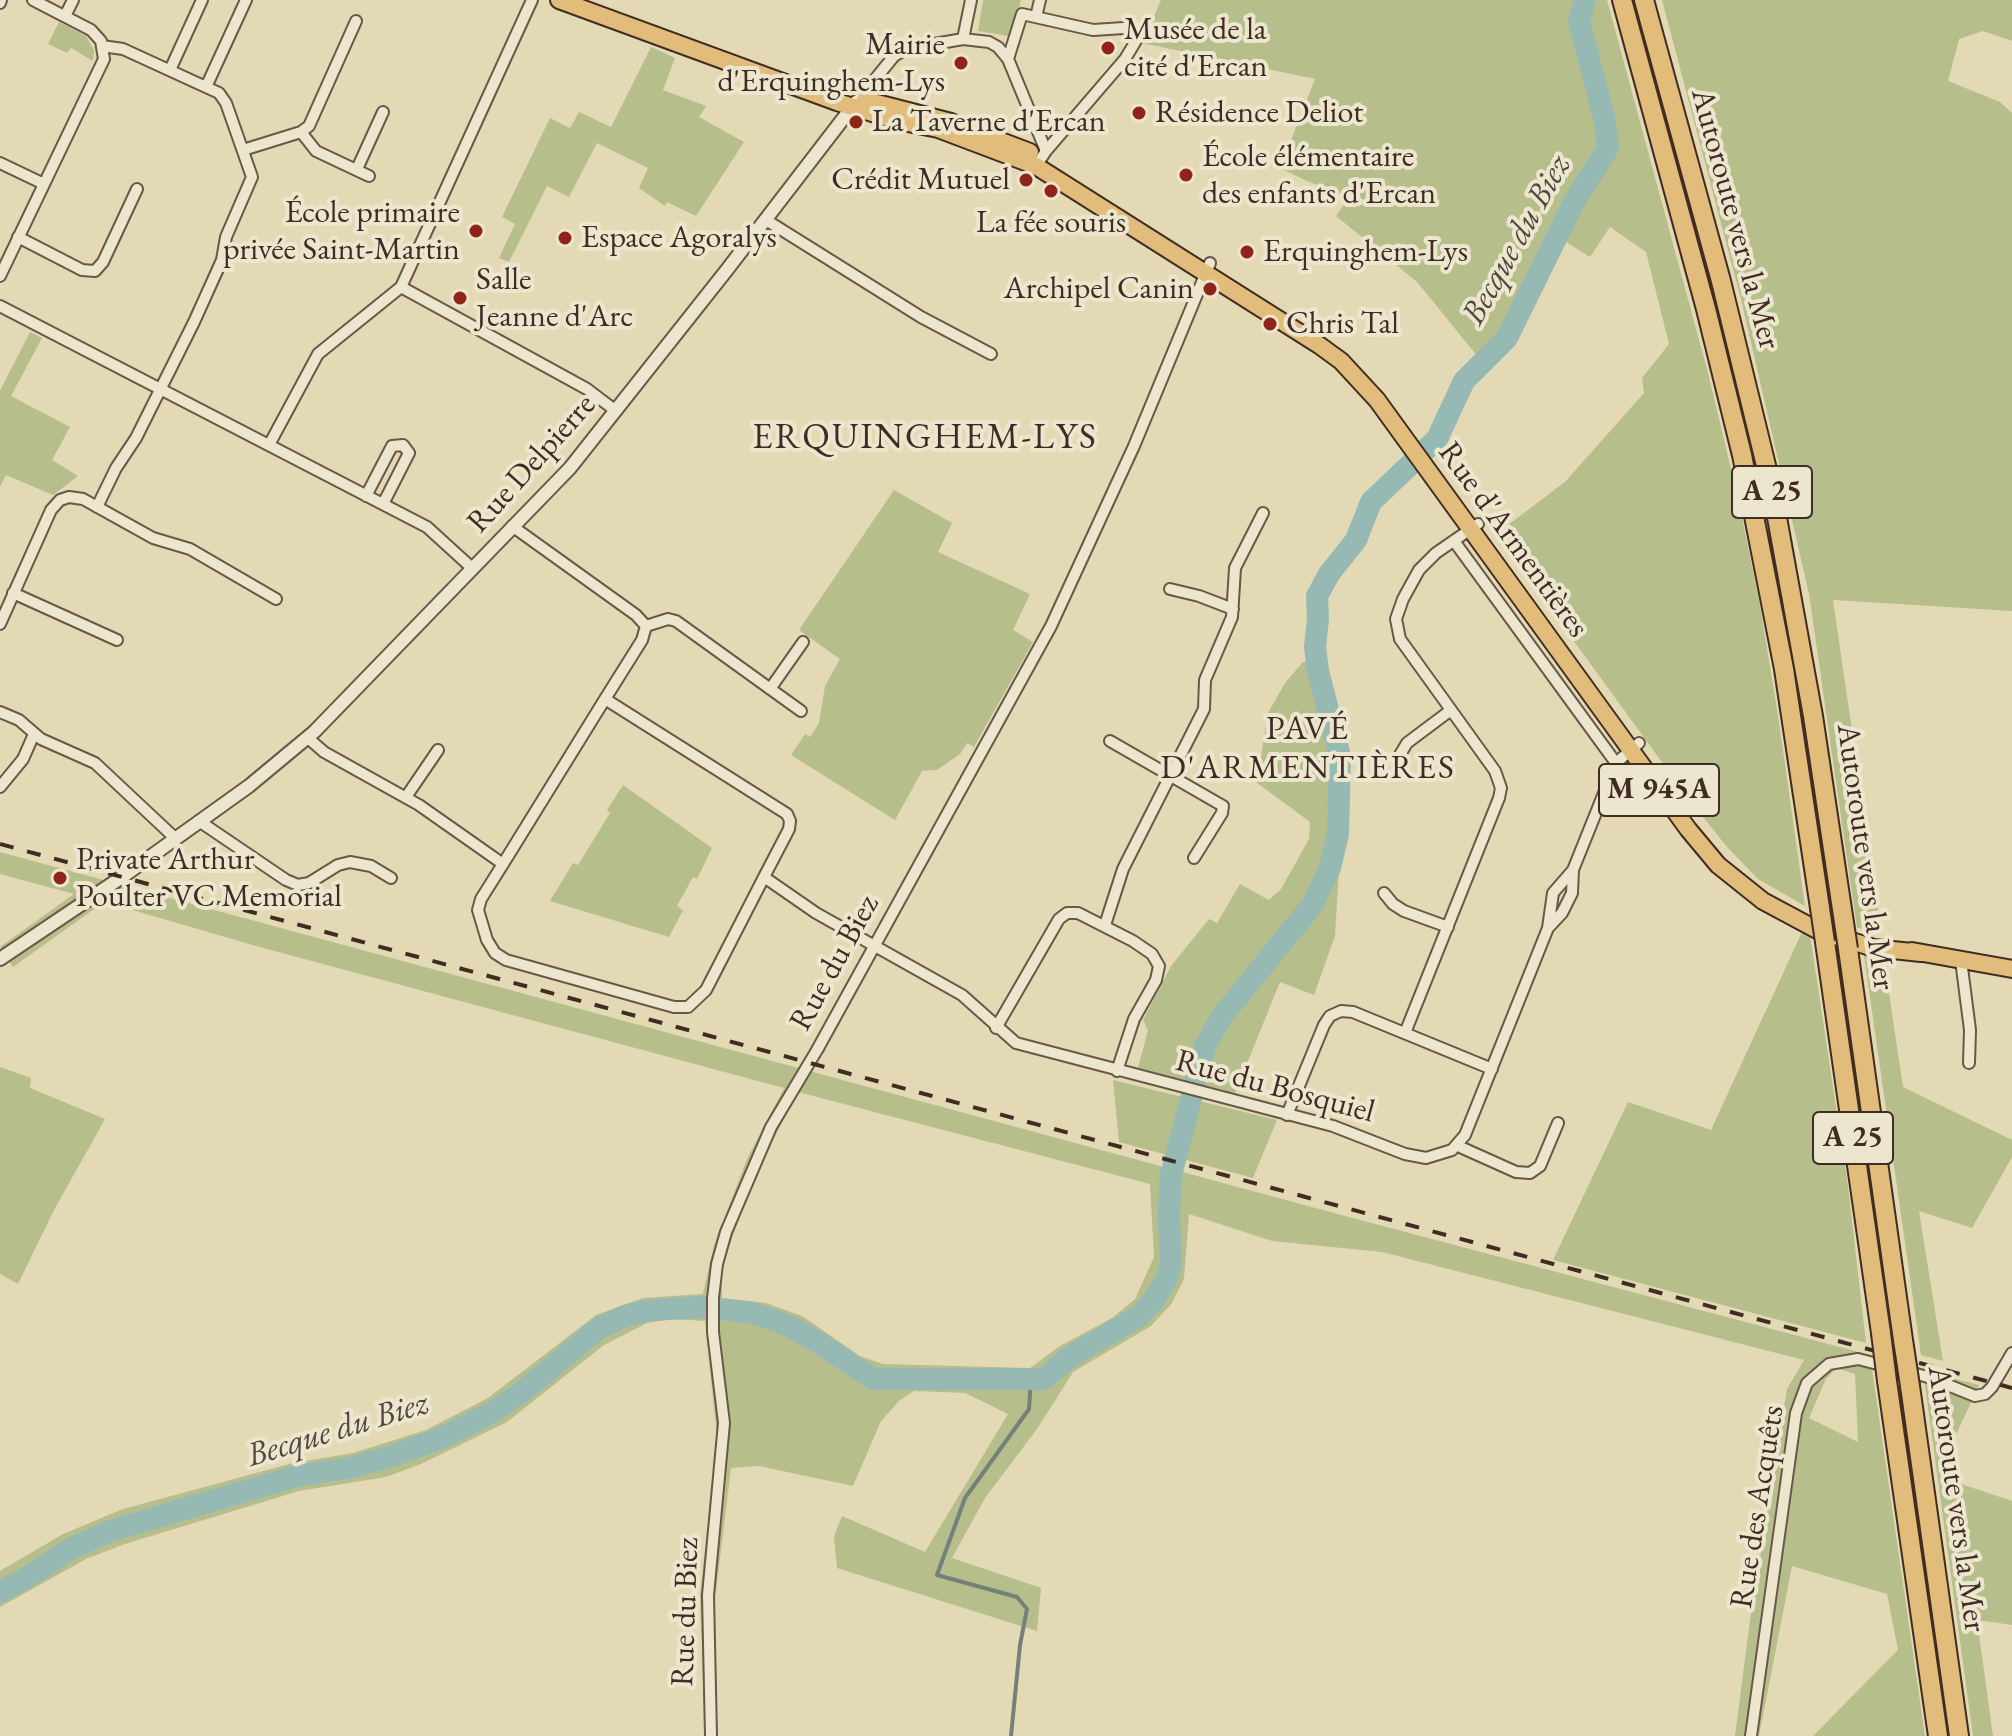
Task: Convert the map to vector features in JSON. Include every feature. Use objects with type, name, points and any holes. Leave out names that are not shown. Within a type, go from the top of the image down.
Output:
[{"type":"highway","name":"A 25","points":[[1622,0],[1709,321],[1745,468],[1788,690],[1938,1736]]},
{"type":"highway","name":"Autoroute vers la Mer","points":[[1644,0],[1736,337],[1772,490],[1806,673],[1959,1736]]},
{"type":"main road","name":"M 945A","points":[[559,0],[778,79],[1041,158]]},
{"type":"main road","name":"Rue d'Armentières","points":[[1041,158],[1336,346],[1378,387],[1422,454],[1634,746],[1709,838],[1758,889],[1818,922],[1921,953],[2012,969]]},
{"type":"street","points":[[0,276],[103,62],[102,46],[91,30],[33,0]]},
{"type":"street","points":[[65,16],[73,0]]},
{"type":"street","points":[[170,70],[202,0]]},
{"type":"street","points":[[206,87],[246,0]]},
{"type":"street","points":[[269,445],[318,354],[401,287],[532,0]]},
{"type":"street","points":[[963,39],[971,0]]},
{"type":"street","points":[[1036,17],[1040,0]]},
{"type":"street","points":[[1008,59],[1022,14],[1093,30],[1124,28],[1140,34],[1125,59],[1041,158]]},
{"type":"street","points":[[243,150],[301,132],[314,118],[356,21]]},
{"type":"street","points":[[856,102],[900,52],[911,47],[976,38],[993,44],[1008,59],[1041,158]]},
{"type":"street","points":[[97,507],[116,468],[136,438],[194,322],[220,265],[228,232],[252,180],[219,93],[123,49],[102,46]]},
{"type":"street","name":"Rue Delpierre","points":[[0,959],[176,839],[261,778],[308,738],[570,468],[856,102]]},
{"type":"street","points":[[357,169],[383,112]]},
{"type":"street","points":[[301,132],[316,151],[369,176]]},
{"type":"street","points":[[0,163],[44,184]]},
{"type":"street","points":[[18,237],[82,270],[95,271],[103,262],[137,189]]},
{"type":"street","points":[[766,220],[921,317],[991,354]]},
{"type":"street","name":"Rue du Biez","points":[[711,1736],[708,1595],[724,1423],[712,1319],[717,1264],[726,1232],[763,1143],[1051,626],[1134,446],[1208,267]]},
{"type":"street","points":[[401,287],[587,389],[616,411]]},
{"type":"street","points":[[0,306],[431,530],[472,568]]},
{"type":"street","points":[[366,496],[390,448],[403,445],[409,453],[383,504]]},
{"type":"street","points":[[0,624],[56,503],[73,497],[153,538],[190,549],[276,599]]},
{"type":"street","points":[[1105,925],[1123,869],[1204,709],[1205,680],[1229,628],[1235,568],[1263,513]]},
{"type":"street","points":[[512,526],[636,615],[646,626]]},
{"type":"street","points":[[1405,1033],[1501,788],[1495,771],[1400,639],[1396,625],[1400,606],[1415,576],[1430,559],[1474,526]]},
{"type":"street","name":"Rue d'Armentières","points":[[1454,541],[1616,763]]},
{"type":"street","points":[[1170,589],[1233,609]]},
{"type":"street","points":[[13,593],[117,640]]},
{"type":"street","points":[[646,626],[668,619],[676,621],[801,711]]},
{"type":"street","points":[[605,699],[787,814],[790,821],[789,829],[706,990],[694,1003],[679,1008],[501,958],[487,940],[478,910],[481,899],[605,699],[642,640],[646,626]]},
{"type":"street","points":[[770,689],[803,642]]},
{"type":"street","points":[[1398,758],[1407,743],[1451,710]]},
{"type":"street","points":[[0,712],[19,720],[34,734],[95,763],[176,839]]},
{"type":"street","points":[[0,787],[23,759],[34,734]]},
{"type":"street","points":[[308,738],[324,752],[406,797],[503,864]]},
{"type":"street","points":[[1110,741],[1218,801],[1224,808],[1194,858]]},
{"type":"street","points":[[1558,1123],[1542,1162],[1530,1173],[1516,1172],[1458,1146],[1548,928],[1553,893],[1573,870],[1616,763],[1634,746]]},
{"type":"street","points":[[406,797],[438,750]]},
{"type":"street","points":[[199,821],[298,885],[309,883],[338,865],[350,862],[371,866],[391,878]]},
{"type":"street","points":[[1548,928],[1567,906],[1572,893],[1573,870]]},
{"type":"street","name":"Rue du Bosquiel","points":[[764,877],[816,913],[962,995],[1009,1039],[1025,1047],[1344,1130],[1419,1157],[1441,1155],[1458,1146]]},
{"type":"street","points":[[1384,893],[1404,911],[1448,927]]},
{"type":"street","points":[[996,1028],[1062,915],[1078,913],[1145,949],[1155,958],[1159,970],[1134,1019],[1117,1071]]},
{"type":"street","points":[[1961,960],[1970,1030],[1969,1063]]},
{"type":"street","points":[[1287,1115],[1324,1025],[1330,1016],[1341,1011],[1353,1012],[1492,1069]]},
{"type":"street","name":"Rue des Acquêts","points":[[1751,1736],[1796,1413],[1807,1383],[1829,1364],[1858,1359],[1922,1375],[1966,1394],[1979,1396],[1992,1387],[2012,1353]]},
{"type":"green space","points":[[983,0],[1021,0],[1014,33],[1009,36],[978,31]]},
{"type":"green space","points":[[1161,0],[1607,0],[1708,373],[1738,498],[1760,605],[1805,906],[1758,879],[1727,847],[1496,534],[1565,482],[1644,393],[1642,378],[1669,344],[1646,252],[1610,227],[1590,257],[1555,235],[1498,341],[1479,358],[1417,282],[1336,216],[1349,197],[1280,168],[1315,79],[1142,43]]},
{"type":"green space","points":[[1662,0],[2012,0],[2012,41],[1983,31],[1959,39],[1948,81],[2000,102],[2012,113],[2012,611],[1833,600],[1881,930],[1857,928],[1809,594],[1741,299]]},
{"type":"green space","points":[[59,22],[86,36],[94,50],[93,61],[71,48],[67,53],[48,44]]},
{"type":"green space","points":[[651,47],[675,58],[663,90],[706,106],[699,117],[744,142],[696,216],[667,202],[665,206],[639,188],[648,168],[597,143],[569,197],[547,186],[509,262],[499,258],[515,224],[502,217],[550,118],[570,128],[579,112],[611,127]]},
{"type":"green space","points":[[30,332],[42,338],[11,396],[70,427],[52,460],[78,476],[53,495],[6,475],[0,487],[0,391]]},
{"type":"green space","points":[[894,490],[952,523],[938,552],[1030,594],[1013,630],[1033,642],[974,747],[967,743],[960,754],[937,770],[922,771],[895,820],[791,755],[805,734],[810,737],[819,723],[825,686],[840,659],[799,630]]},
{"type":"green space","points":[[1325,660],[1345,766],[1335,936],[1314,995],[1280,982],[1235,1093],[1138,1068],[1148,1030],[1143,1020],[1171,966],[1209,919],[1217,923],[1240,884],[1269,900],[1281,889],[1309,839],[1310,822],[1249,777],[1261,757],[1268,713],[1285,683],[1303,662]]},
{"type":"green space","points":[[623,785],[712,848],[697,879],[693,877],[677,906],[683,910],[669,937],[550,901],[573,863],[578,865]]},
{"type":"green space","points":[[0,852],[1870,1355],[1925,1736],[1813,1736],[1898,1650],[1887,1594],[1792,1566],[1759,1736],[1735,1736],[1787,1389],[1804,1360],[1382,1252],[1272,1241],[1189,1214],[1184,1279],[1172,1303],[1151,1326],[1073,1372],[1037,1429],[985,1498],[952,1558],[1041,1588],[1037,1631],[837,1568],[834,1536],[842,1516],[925,1552],[1008,1414],[965,1393],[914,1391],[899,1401],[881,1421],[853,1486],[759,1466],[731,1468],[714,1608],[716,1736],[705,1736],[700,1596],[717,1438],[705,1321],[673,1319],[647,1323],[604,1345],[507,1422],[421,1464],[386,1477],[299,1491],[125,1544],[86,1559],[0,1607],[0,1571],[63,1534],[123,1509],[293,1463],[353,1453],[426,1430],[488,1398],[596,1315],[643,1298],[703,1294],[714,1245],[747,1159],[784,1088],[256,946],[112,904],[97,907],[13,967],[0,947],[74,894],[0,874]],"holes":[[[798,1092],[1150,1184],[1154,1257],[1135,1299],[1112,1318],[1060,1346],[1030,1368],[883,1364],[860,1356],[802,1316],[766,1303],[722,1298],[721,1269],[735,1230],[760,1165]],[[1836,1368],[1855,1374],[1858,1442],[1809,1418],[1826,1379]]]},
{"type":"green space","points":[[1802,932],[1810,935],[1848,1186],[1866,1343],[1553,1260],[1628,1102],[1711,1130]]},
{"type":"green space","points":[[1864,955],[1884,960],[1903,1087],[2012,1140],[2012,1157],[1972,1228],[1919,1211],[1943,1361],[1921,1355]]},
{"type":"green space","points":[[0,1067],[31,1078],[30,1088],[105,1119],[54,1210],[18,1284],[0,1274]]},
{"type":"green space","points":[[1113,1080],[1277,1120],[1253,1178],[1119,1142]]},
{"type":"green space","points":[[1923,1371],[1979,1385],[1948,1452],[1955,1482],[2012,1501],[2012,1625],[1977,1620],[1993,1736],[1973,1736]]},
{"type":"waterway","name":"Becque du Biez","points":[[0,1592],[72,1548],[110,1531],[297,1476],[348,1468],[389,1457],[439,1439],[491,1413],[522,1392],[599,1328],[625,1316],[651,1310],[704,1307],[753,1313],[787,1325],[873,1379],[1044,1379],[1068,1358],[1139,1316],[1155,1299],[1168,1276],[1171,1263],[1171,1175],[1205,1046],[1223,1015],[1313,904],[1330,868],[1338,834],[1340,756],[1318,671],[1315,647],[1317,596],[1329,574],[1356,540],[1371,502],[1437,439],[1464,381],[1507,338],[1573,204],[1608,148],[1605,121],[1579,21],[1585,0]]},
{"type":"waterway","points":[[1011,1736],[1020,1645],[1027,1609],[1017,1597],[937,1575],[965,1498],[1029,1409],[1031,1379]]},
{"type":"railway","points":[[0,844],[2012,1388]]},
{"type":"place","name":"Musée de la cité d'Ercan","points":[[1108,48]]},
{"type":"place","name":"Mairie d'Erquinghem-Lys","points":[[961,63]]},
{"type":"place","name":"Résidence Deliot","points":[[1139,113]]},
{"type":"place","name":"La Taverne d'Ercan","points":[[856,122]]},
{"type":"place","name":"École élémentaire des enfants d'Ercan","points":[[1186,175]]},
{"type":"place","name":"Crédit Mutuel","points":[[1026,180]]},
{"type":"place","name":"La fée souris","points":[[1051,191]]},
{"type":"place","name":"École primaire privée Saint-Martin","points":[[476,231]]},
{"type":"place","name":"Espace Agoralys","points":[[565,238]]},
{"type":"place","name":"Erquinghem-Lys","points":[[1247,252]]},
{"type":"place","name":"Archipel Canin","points":[[1210,289]]},
{"type":"place","name":"Salle Jeanne d'Arc","points":[[460,298]]},
{"type":"place","name":"Chris Tal","points":[[1270,324]]},
{"type":"place","name":"Private Arthur Poulter VC Memorial","points":[[60,878]]},
{"type":"district","name":"ERQUINGHEM-LYS","points":[[925,438]]},
{"type":"district","name":"PAVÉ D'ARMENTIÈRES","points":[[1308,750]]}]
